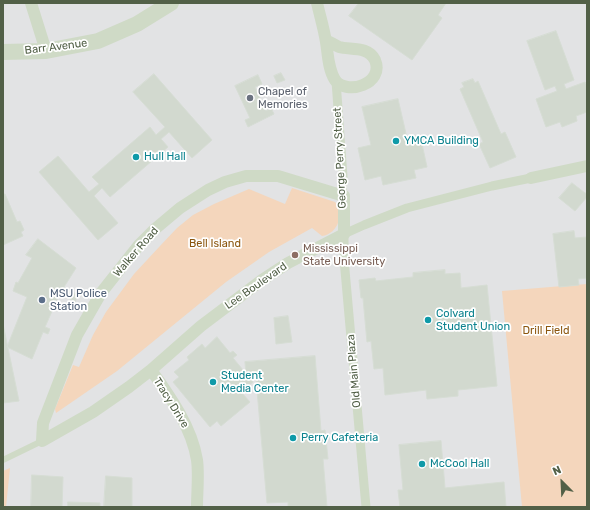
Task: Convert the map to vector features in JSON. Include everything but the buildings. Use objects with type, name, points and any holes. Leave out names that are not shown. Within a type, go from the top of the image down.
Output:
[{"type":"street","points":[[31,3],[46,51]]},
{"type":"street","name":"Barr Avenue","points":[[3,52],[46,51],[98,41],[137,24],[171,3]]},
{"type":"street","name":"George Perry Street","points":[[317,3],[326,40],[331,70],[336,81],[343,177]]},
{"type":"street","points":[[326,40],[340,47],[362,50],[370,54],[375,60],[376,70],[374,78],[369,82],[362,85],[345,86],[336,81]]},
{"type":"street","name":"Lee Boulevard","points":[[42,441],[93,412],[151,370],[201,326],[262,280],[288,263],[344,234],[407,208],[492,186],[587,166]]},
{"type":"street","name":"Walker Road","points":[[42,441],[43,423],[77,335],[101,292],[139,245],[180,208],[208,190],[225,182],[246,176],[278,176],[344,196]]},
{"type":"street","name":"George Perry Street","points":[[344,196],[344,234]]},
{"type":"street","name":"Old Main Plaza","points":[[344,234],[344,259],[366,507]]},
{"type":"street","name":"Tracy Drive","points":[[151,370],[188,429],[197,461],[196,507]]},
{"type":"lane","name":"George Perry Street","points":[[343,177],[344,196]]},
{"type":"lane","name":"Lee Boulevard","points":[[3,460],[42,441]]},
{"type":"shaded area","name":"Mississippi State University","points":[[3,3],[587,3],[587,507],[3,507]]},
{"type":"green space","name":"Bell Island","points":[[292,188],[335,202],[338,207],[340,217],[336,227],[328,234],[322,236],[312,228],[269,252],[226,282],[117,371],[56,413],[55,409],[73,365],[79,367],[93,335],[106,312],[134,274],[177,228],[193,215],[249,189],[285,204]]},
{"type":"green space","name":"Drill Field","points":[[587,284],[587,507],[522,507],[502,291]]},
{"type":"green space","points":[[10,468],[6,507],[3,507],[3,471]]},
{"type":"place","name":"Chapel of Memories","points":[[250,98]]},
{"type":"place","name":"YMCA Building","points":[[396,141]]},
{"type":"place","name":"Hull Hall","points":[[136,157]]},
{"type":"place","name":"Mississippi State University","points":[[295,255]]},
{"type":"place","name":"MSU Police Station","points":[[42,300]]},
{"type":"place","name":"Colvard Student Union","points":[[428,320]]},
{"type":"place","name":"Student Media Center","points":[[213,382]]},
{"type":"place","name":"Perry Cafeteria","points":[[293,438]]},
{"type":"place","name":"McCool Hall","points":[[422,464]]}]
